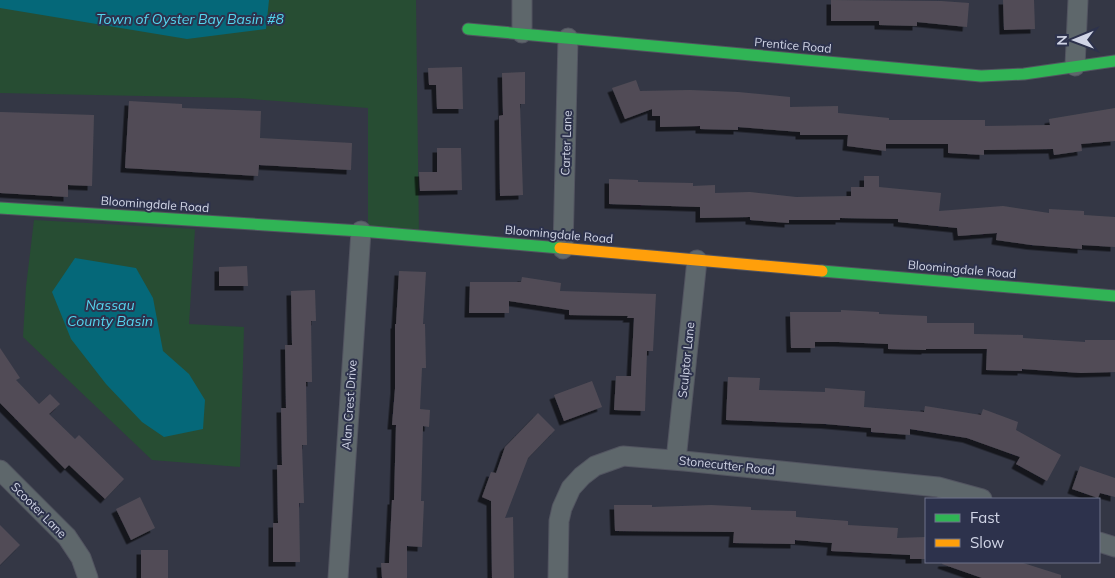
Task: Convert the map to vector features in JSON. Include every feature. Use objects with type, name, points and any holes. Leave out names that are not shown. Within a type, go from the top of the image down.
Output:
[{"type":"street","points":[[522,0],[522,33]]},
{"type":"street","points":[[1075,66],[1078,0]]},
{"type":"street","name":"Prentice Road","points":[[468,29],[981,76],[1024,74],[1115,60]]},
{"type":"street","name":"Carter Lane","points":[[563,249],[568,38]]},
{"type":"street","name":"Bloomingdale Road","points":[[0,208],[361,231],[1115,296]]},
{"type":"street","name":"Alan Crest Drive","points":[[338,578],[361,231]]},
{"type":"street","name":"Sculptor Lane","points":[[676,460],[697,260]]},
{"type":"street","name":"Stonecutter Road","points":[[558,578],[559,522],[562,508],[571,488],[595,466],[623,456],[938,486],[979,498]]},
{"type":"street","name":"Scooter Lane","points":[[0,470],[67,537],[81,558],[88,578]]},
{"type":"street","points":[[1100,542],[1115,547]]},
{"type":"green space","points":[[0,0],[416,0],[419,239],[368,235],[368,108],[239,98],[0,93]]},
{"type":"green space","points":[[34,220],[195,229],[189,324],[244,327],[240,467],[152,460],[23,337],[26,287]]},
{"type":"water","name":"Town of Oyster Bay Basin #8","points":[[0,0],[269,0],[266,29],[187,39],[0,8]]},
{"type":"water","name":"Nassau County Basin","points":[[75,258],[136,268],[153,298],[163,351],[189,374],[205,400],[203,429],[164,437],[142,422],[106,384],[71,339],[52,292]]},
{"type":"building","points":[[831,0],[969,3],[967,27],[917,22],[917,26],[879,25],[879,21],[831,21]]},
{"type":"building","points":[[1003,0],[1034,0],[1035,29],[1004,30]]},
{"type":"building","points":[[462,67],[463,109],[437,109],[436,85],[429,85],[428,68]]},
{"type":"building","points":[[525,72],[525,104],[520,104],[523,195],[500,196],[499,116],[503,115],[502,73]]},
{"type":"building","points":[[636,80],[640,91],[690,90],[790,97],[790,107],[838,106],[838,113],[889,118],[889,120],[985,120],[985,126],[1050,125],[1049,119],[1115,108],[1115,141],[1081,144],[1082,151],[1054,155],[1053,149],[984,150],[984,155],[948,153],[948,144],[886,144],[886,151],[847,146],[848,135],[800,135],[800,132],[738,127],[738,130],[700,129],[700,126],[660,127],[660,116],[652,116],[652,109],[625,119],[612,88]]},
{"type":"building","points":[[129,101],[182,104],[182,108],[261,111],[260,138],[352,143],[351,170],[259,165],[258,176],[125,168]]},
{"type":"building","points":[[0,112],[94,115],[92,186],[68,185],[68,197],[0,193]]},
{"type":"building","points":[[437,148],[461,148],[462,190],[420,191],[419,172],[437,172]]},
{"type":"building","points":[[864,176],[879,176],[879,187],[941,193],[939,211],[1003,206],[1049,213],[1049,209],[1084,211],[1084,215],[1115,217],[1115,247],[1082,245],[1082,249],[1031,245],[996,240],[997,233],[958,236],[957,228],[898,222],[898,219],[840,218],[840,220],[789,220],[789,223],[750,220],[750,217],[700,218],[700,207],[609,204],[609,179],[638,180],[638,182],[693,183],[693,186],[715,185],[715,193],[750,192],[796,197],[851,196],[851,187],[864,187]]},
{"type":"building","points":[[247,266],[248,286],[219,286],[219,267]]},
{"type":"building","points":[[399,271],[426,272],[423,324],[425,324],[426,368],[422,368],[420,409],[430,410],[429,427],[423,426],[421,501],[424,501],[422,547],[407,546],[407,578],[382,578],[381,563],[389,563],[392,500],[394,500],[396,425],[392,425],[395,389],[395,324]]},
{"type":"building","points":[[522,277],[561,283],[560,291],[656,294],[653,351],[647,351],[645,411],[614,410],[616,376],[631,376],[634,318],[627,318],[628,316],[569,315],[569,310],[509,301],[509,313],[469,313],[470,282],[521,282]]},
{"type":"building","points":[[315,290],[316,321],[311,321],[312,382],[306,382],[307,445],[302,445],[304,503],[299,503],[300,562],[273,562],[273,523],[278,523],[277,465],[282,465],[281,408],[286,408],[285,345],[292,345],[291,291]]},
{"type":"building","points":[[841,310],[927,316],[927,323],[974,323],[974,334],[1023,335],[1023,338],[1085,342],[1085,340],[1115,340],[1115,372],[1081,373],[1022,369],[1022,371],[986,370],[987,349],[888,349],[888,344],[838,342],[815,342],[815,348],[791,348],[790,312],[841,312]]},
{"type":"building","points":[[0,348],[20,378],[16,380],[39,404],[50,394],[60,404],[49,414],[75,439],[79,435],[124,479],[105,499],[69,465],[65,469],[0,403]]},
{"type":"building","points":[[728,377],[760,378],[759,390],[825,392],[825,388],[865,391],[864,407],[924,412],[925,406],[981,415],[983,409],[1018,422],[1016,430],[1061,455],[1047,481],[1016,464],[1020,457],[967,438],[910,429],[910,435],[871,432],[871,428],[825,424],[726,420]]},
{"type":"building","points":[[592,381],[602,407],[564,421],[554,395]]},
{"type":"building","points":[[538,413],[555,430],[528,458],[505,518],[513,517],[514,578],[492,578],[491,501],[482,497],[491,472],[496,473],[505,447]]},
{"type":"building","points":[[1080,466],[1115,478],[1115,497],[1100,493],[1098,498],[1072,489]]},
{"type":"building","points":[[140,497],[155,528],[131,540],[116,509]]},
{"type":"building","points":[[614,505],[652,505],[652,507],[711,505],[751,507],[751,510],[796,511],[796,517],[848,521],[848,525],[898,528],[897,538],[925,537],[925,559],[910,559],[910,555],[831,551],[832,543],[795,540],[795,544],[733,543],[734,532],[615,531]]},
{"type":"building","points":[[0,525],[20,545],[0,565]]},
{"type":"building","points":[[141,550],[168,550],[168,578],[141,578]]},
{"type":"building","points":[[1023,563],[1061,575],[1061,578],[982,578],[942,564]]},
{"type":"traffic: fast","points":[[468,29],[981,76],[1024,74],[1115,61]]},
{"type":"traffic: fast","points":[[0,208],[361,231],[560,248]]},
{"type":"traffic: fast","points":[[822,271],[1115,296]]},
{"type":"traffic: slow","points":[[560,248],[822,271]]}]
